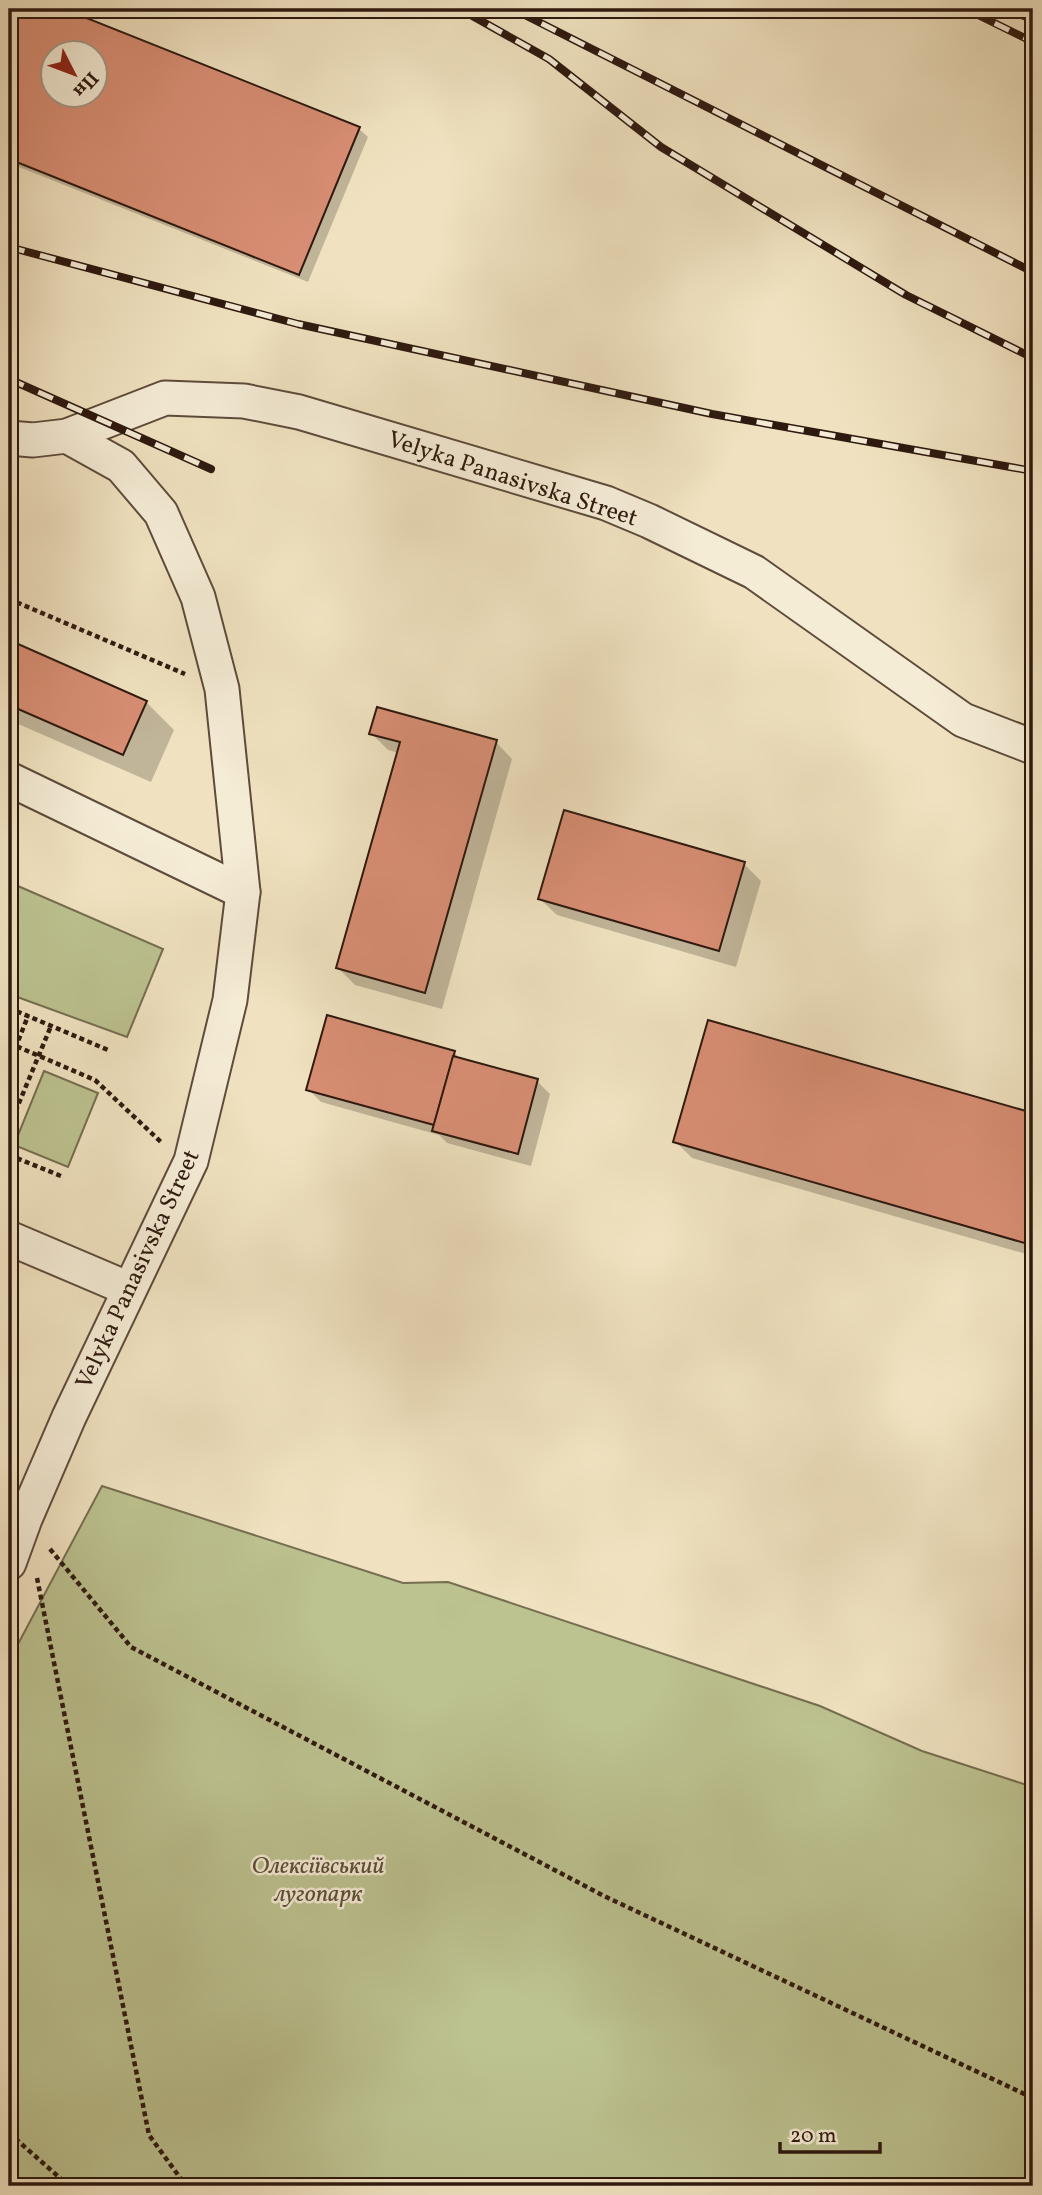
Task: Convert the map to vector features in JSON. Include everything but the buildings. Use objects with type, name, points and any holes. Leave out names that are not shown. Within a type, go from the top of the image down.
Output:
[{"type":"street","name":"Velyka Panasivska Street","points":[[9,438],[33,440],[67,436],[165,398],[244,401],[299,412],[606,503],[754,572],[963,720],[1033,747]]},
{"type":"street","name":"Velyka Panasivska Street","points":[[22,1568],[17,1516],[69,1417],[188,1167],[230,1000],[243,892],[222,689],[198,597],[161,513],[121,466],[67,436]]},
{"type":"street","points":[[12,791],[243,892]]},
{"type":"street","points":[[9,1238],[129,1289]]},
{"type":"path","points":[[9,599],[222,689]]},
{"type":"path","points":[[9,1008],[108,1050]]},
{"type":"path","points":[[9,1064],[28,1016]]},
{"type":"path","points":[[9,1127],[51,1026]]},
{"type":"path","points":[[9,1043],[95,1080],[188,1167]]},
{"type":"path","points":[[9,1155],[61,1176]]},
{"type":"path","points":[[17,1516],[131,1647],[604,1896],[1033,2098]]},
{"type":"path","points":[[22,1568],[149,2135],[186,2186]]},
{"type":"path","points":[[9,2133],[69,2186]]},
{"type":"green space","points":[[11,883],[163,949],[127,1037],[9,994]]},
{"type":"green space","points":[[44,1071],[98,1093],[68,1167],[14,1145]]},
{"type":"green space","name":"Олексіївський лугопарк","points":[[102,1486],[403,1583],[448,1582],[820,1706],[922,1751],[1033,1787],[1033,2186],[9,2186],[9,1661]]},
{"type":"railway","points":[[460,9],[549,59],[661,147],[906,295],[1033,358]]},
{"type":"railway","points":[[513,9],[1033,272]]},
{"type":"railway","points":[[966,9],[1033,42]]},
{"type":"railway","points":[[1003,9],[1033,19]]},
{"type":"railway","points":[[9,247],[298,324],[712,414],[1033,471]]},
{"type":"railway","points":[[9,379],[211,469]]}]
